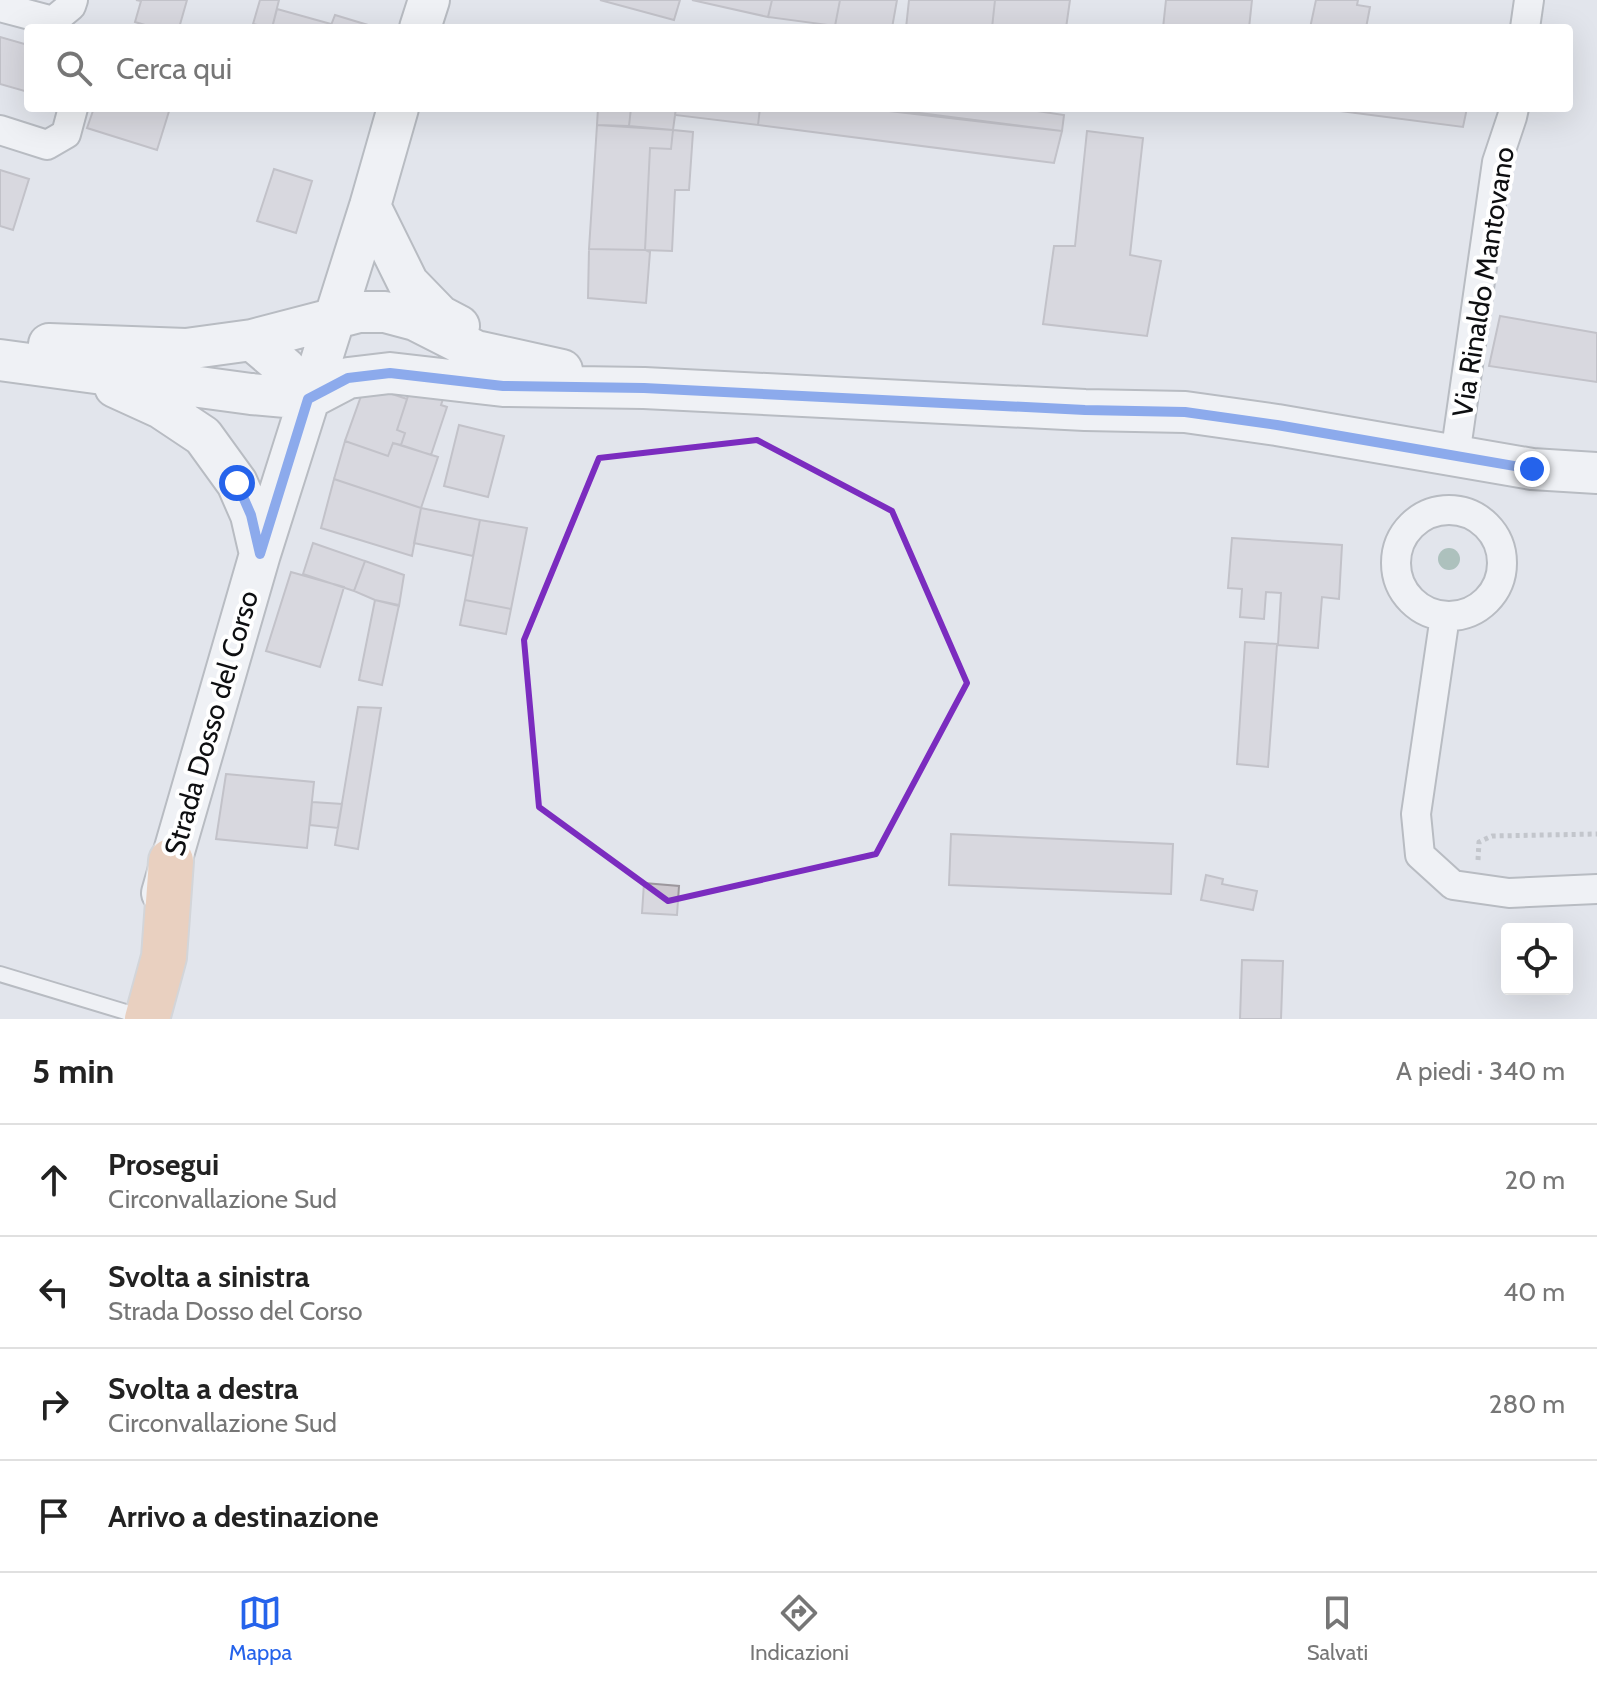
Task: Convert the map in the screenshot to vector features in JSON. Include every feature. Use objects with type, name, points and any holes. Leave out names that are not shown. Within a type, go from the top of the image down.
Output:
[{"type":"highway","points":[[135,1017],[164,957],[171,861]]},
{"type":"main road","points":[[421,24],[429,0]]},
{"type":"main road","name":"Strada Dosso del Corso","points":[[171,861],[260,554],[397,112]]},
{"type":"main road","points":[[370,206],[408,283],[440,316],[530,362]]},
{"type":"main road","points":[[0,342],[186,349],[252,340],[359,312],[385,312],[415,320],[476,351],[644,388]]},
{"type":"main road","points":[[334,318],[362,351],[390,373]]},
{"type":"main road","points":[[252,340],[285,368],[308,399]]},
{"type":"main road","points":[[0,360],[308,399],[348,378],[390,373],[503,386],[644,388],[1085,410],[1185,412],[1532,469],[1597,473]]},
{"type":"main road","points":[[79,371],[161,408],[203,436],[237,483],[251,515],[260,554]]},
{"type":"street","points":[[1526,24],[1529,0]]},
{"type":"street","points":[[0,7],[53,21],[70,14]]},
{"type":"street","points":[[0,130],[47,145],[66,134],[72,112]]},
{"type":"street","name":"Via Rinaldo Mantovano","points":[[1455,456],[1497,162],[1513,112]]},
{"type":"street","points":[[1445,616],[1416,814],[1420,855],[1453,885],[1509,893],[1597,889]]},
{"type":"lane","points":[[0,974],[135,1017]]},
{"type":"path","points":[[1478,889],[1479,842],[1492,836],[1597,834]]},
{"type":"highlighted area","points":[[757,440],[892,511],[967,683],[876,854],[668,901],[539,807],[524,640],[599,458]]},
{"type":"building","points":[[136,0],[187,0],[180,24],[135,22],[141,1]]},
{"type":"building","points":[[260,0],[279,0],[273,24],[253,24]]},
{"type":"building","points":[[600,0],[680,0],[674,20]]},
{"type":"building","points":[[692,0],[772,0],[768,17]]},
{"type":"building","points":[[772,0],[840,0],[835,24],[768,17]]},
{"type":"building","points":[[840,0],[897,0],[893,24],[835,24]]},
{"type":"building","points":[[909,0],[995,0],[992,24],[906,24]]},
{"type":"building","points":[[995,0],[1070,0],[1067,24],[992,24]]},
{"type":"building","points":[[1166,0],[1252,0],[1249,24],[1163,24]]},
{"type":"building","points":[[1316,0],[1358,0],[1357,5],[1370,7],[1367,24],[1311,24]]},
{"type":"building","points":[[277,9],[331,24],[273,24]]},
{"type":"building","points":[[335,15],[365,24],[332,24]]},
{"type":"building","points":[[0,37],[24,44],[24,91],[0,84]]},
{"type":"building","points":[[93,112],[169,112],[157,150],[87,128]]},
{"type":"building","points":[[598,112],[631,112],[629,126],[597,125]]},
{"type":"building","points":[[631,112],[675,112],[673,130],[629,126]]},
{"type":"building","points":[[675,112],[760,112],[758,125],[675,115]]},
{"type":"building","points":[[760,112],[898,112],[1062,131],[1054,163],[758,125]]},
{"type":"building","points":[[912,112],[1044,112],[1064,115],[1062,131]]},
{"type":"building","points":[[1348,112],[1466,112],[1463,127]]},
{"type":"building","points":[[597,125],[673,130],[671,149],[650,148],[645,250],[589,249]]},
{"type":"building","points":[[673,130],[693,132],[689,190],[675,190],[672,251],[645,250],[650,148],[671,149]]},
{"type":"building","points":[[1087,131],[1143,138],[1130,255],[1161,261],[1147,336],[1043,324],[1054,246],[1075,246]]},
{"type":"building","points":[[274,169],[312,181],[296,233],[257,221]]},
{"type":"building","points":[[0,170],[29,179],[13,230],[0,226]]},
{"type":"building","points":[[589,249],[650,252],[646,303],[588,298]]},
{"type":"building","points":[[1500,316],[1597,333],[1597,382],[1489,366]]},
{"type":"building","points":[[365,385],[407,399],[397,430],[405,433],[401,445],[393,443],[388,456],[345,441]]},
{"type":"building","points":[[410,390],[443,399],[441,405],[447,407],[431,455],[401,445],[405,433],[397,430]]},
{"type":"building","points":[[459,425],[504,436],[488,497],[444,486]]},
{"type":"building","points":[[345,441],[388,456],[393,443],[438,457],[421,508],[334,479]]},
{"type":"building","points":[[334,479],[421,508],[412,556],[321,528]]},
{"type":"building","points":[[421,508],[480,520],[473,556],[414,543]]},
{"type":"building","points":[[480,520],[527,528],[511,609],[465,600]]},
{"type":"building","points":[[1232,538],[1342,545],[1339,599],[1322,597],[1318,648],[1277,645],[1268,767],[1237,764],[1245,642],[1278,644],[1281,593],[1266,592],[1264,619],[1240,617],[1242,589],[1228,588]]},
{"type":"building","points":[[313,543],[365,561],[354,591],[303,574]]},
{"type":"building","points":[[365,561],[404,575],[399,606],[354,591]]},
{"type":"building","points":[[291,572],[344,587],[320,667],[266,651]]},
{"type":"building","points":[[375,600],[399,605],[382,685],[359,680]]},
{"type":"building","points":[[465,600],[511,609],[506,634],[460,625]]},
{"type":"building","points":[[358,707],[381,708],[358,849],[335,845]]},
{"type":"building","points":[[226,774],[314,782],[307,848],[216,839]]},
{"type":"building","points":[[312,802],[342,804],[338,828],[310,825]]},
{"type":"building","points":[[951,834],[1173,844],[1171,894],[949,885]]},
{"type":"building","points":[[1206,875],[1223,879],[1222,884],[1257,891],[1253,910],[1201,900]]},
{"type":"building","points":[[644,883],[679,886],[677,915],[642,913]]},
{"type":"building","points":[[1242,960],[1283,961],[1281,1019],[1240,1019]]},
{"type":"route","points":[[237,483],[251,515],[260,554],[308,399],[348,378],[390,373],[503,386],[644,388],[1085,410],[1185,412],[1532,469]]}]
